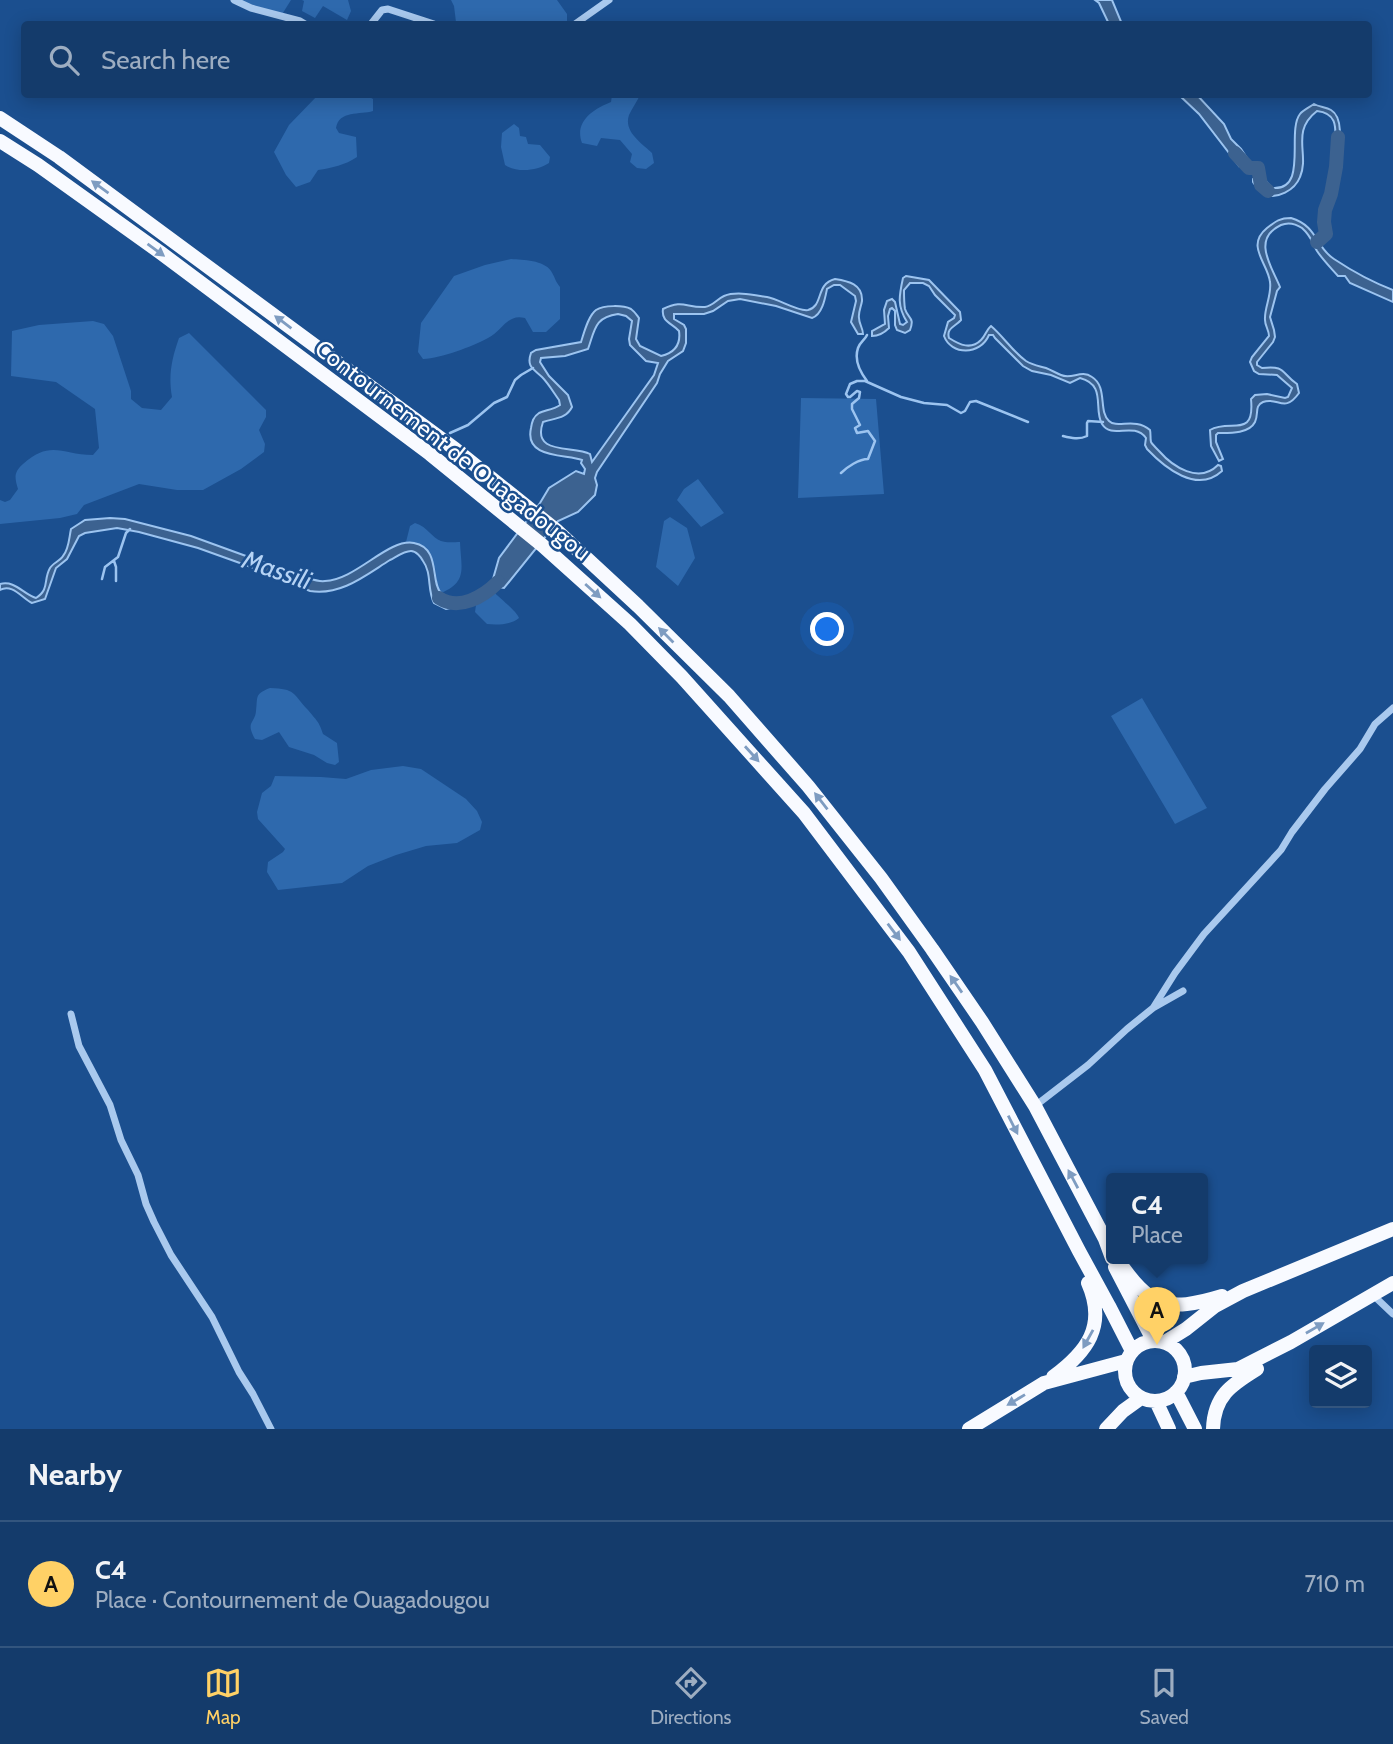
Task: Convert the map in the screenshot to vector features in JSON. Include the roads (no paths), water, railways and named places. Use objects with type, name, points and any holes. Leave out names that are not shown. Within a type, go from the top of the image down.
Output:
[{"type":"highway","name":"Contournement de Ouagadougou","points":[[0,118],[59,157],[455,449],[556,530],[729,696],[808,786],[881,878],[932,949],[1035,1106],[1106,1241]]},
{"type":"highway","name":"Contournement de Ouagadougou","points":[[0,141],[161,253],[430,454],[542,545],[631,624],[682,677],[804,813],[909,952],[985,1070],[1110,1306],[1129,1356]]},
{"type":"highway","points":[[1044,1384],[1129,1356],[1141,1343],[1159,1341],[1186,1329],[1215,1306],[1243,1291],[1393,1229]]},
{"type":"highway","points":[[969,1429],[1044,1384],[1078,1356],[1089,1341],[1095,1327],[1096,1311],[1079,1251]]},
{"type":"highway","name":"Contournement de Ouagadougou","points":[[1115,1264],[1129,1296],[1159,1341]]},
{"type":"highway","points":[[1117,1264],[1144,1292],[1173,1306],[1188,1305],[1243,1291]]},
{"type":"highway","points":[[1184,1377],[1238,1370],[1393,1283]]},
{"type":"highway","points":[[1106,1429],[1123,1411],[1149,1399],[1168,1398],[1176,1392],[1184,1377],[1185,1365],[1172,1346],[1159,1341]]},
{"type":"highway","points":[[1213,1429],[1215,1410],[1222,1396],[1232,1385],[1269,1361],[1291,1342]]},
{"type":"highway","points":[[1129,1356],[1125,1377],[1127,1384],[1132,1391],[1149,1399],[1169,1429]]},
{"type":"highway","points":[[1176,1392],[1195,1429]]},
{"type":"street","points":[[234,0],[251,8],[300,21]]},
{"type":"street","points":[[579,21],[609,0]]},
{"type":"street","points":[[373,21],[382,10],[388,9],[425,21]]},
{"type":"street","points":[[1153,1008],[1204,934],[1281,850],[1325,789],[1360,749],[1375,724],[1393,708]]},
{"type":"street","points":[[1035,1106],[1088,1065],[1153,1008],[1182,991]]},
{"type":"street","points":[[71,1014],[79,1046],[110,1105],[154,1222],[171,1255],[212,1317],[271,1429]]},
{"type":"street","points":[[1373,1295],[1393,1314]]},
{"type":"water","points":[[1095,0],[1112,0],[1121,21],[1108,21]]},
{"type":"water","points":[[1182,98],[1200,98],[1224,124],[1231,139],[1247,158],[1247,165],[1239,166],[1199,114]]},
{"type":"water","points":[[1314,104],[1331,110],[1338,118],[1340,137],[1336,154],[1334,121],[1331,116],[1317,111],[1304,127],[1303,160],[1298,182],[1280,195],[1264,194],[1253,179],[1262,177],[1272,188],[1283,186],[1290,180],[1295,159],[1296,122],[1301,113]]},
{"type":"water","points":[[1291,218],[1306,226],[1334,259],[1393,290],[1393,302],[1350,283],[1345,276],[1338,276],[1302,228],[1286,224],[1272,231],[1265,245],[1280,287],[1270,317],[1275,337],[1257,365],[1282,371],[1297,384],[1299,393],[1289,402],[1268,401],[1260,404],[1255,422],[1248,429],[1218,433],[1216,442],[1223,459],[1219,461],[1211,446],[1210,430],[1245,424],[1251,412],[1251,399],[1255,395],[1267,394],[1285,398],[1292,388],[1277,375],[1254,371],[1250,362],[1269,336],[1265,315],[1270,282],[1258,241],[1273,223]]},
{"type":"water","points":[[906,276],[929,280],[960,312],[961,320],[950,330],[949,338],[961,344],[973,345],[981,340],[991,326],[1028,362],[1065,376],[1084,374],[1092,377],[1100,387],[1104,411],[1109,421],[1144,426],[1150,430],[1152,443],[1179,467],[1203,473],[1218,465],[1222,471],[1202,480],[1182,476],[1163,464],[1147,449],[1146,438],[1141,433],[1111,431],[1102,424],[1098,398],[1094,386],[1088,381],[1080,378],[1070,383],[1032,371],[1023,366],[993,335],[989,335],[985,342],[973,350],[953,347],[944,336],[948,322],[955,315],[929,286],[923,283],[910,283],[904,290],[905,309],[911,320],[910,330],[905,333],[897,330],[895,311],[892,308],[888,316],[889,328],[872,336],[872,331],[885,324],[884,310],[887,301],[892,299],[900,324],[907,322],[900,301],[903,278]]},
{"type":"water","points":[[835,279],[845,281],[854,284],[860,291],[862,301],[859,316],[863,334],[858,334],[851,322],[855,296],[840,285],[827,289],[821,310],[812,318],[776,306],[740,299],[728,301],[704,314],[674,314],[674,319],[686,329],[683,351],[668,361],[657,383],[597,472],[595,495],[578,512],[558,521],[504,588],[498,587],[487,594],[485,591],[491,586],[499,558],[549,488],[576,471],[584,474],[585,469],[582,460],[548,453],[534,445],[531,426],[534,418],[539,413],[560,405],[549,385],[529,362],[531,353],[581,342],[596,310],[619,306],[631,309],[639,318],[636,339],[640,346],[661,356],[676,348],[679,340],[679,331],[665,320],[663,309],[680,304],[705,307],[724,296],[739,294],[767,297],[808,310],[816,304],[829,282]],"holes":[[[618,314],[632,321],[630,345],[646,361],[658,363],[654,375],[592,462],[590,454],[583,451],[548,445],[541,433],[543,422],[563,416],[572,407],[568,395],[549,376],[540,362],[541,358],[565,356],[588,349],[600,321]]]},
{"type":"water","points":[[125,519],[191,536],[320,581],[337,579],[393,547],[414,543],[428,551],[438,588],[445,596],[456,599],[457,604],[446,609],[434,603],[426,566],[413,551],[400,554],[343,587],[321,592],[310,591],[198,548],[117,528],[79,536],[67,559],[56,568],[45,599],[32,603],[9,588],[0,590],[0,584],[10,584],[36,598],[45,588],[50,568],[65,553],[71,529],[85,520]]},
{"type":"waterway","points":[[1317,242],[1326,234],[1325,210],[1336,167],[1338,137]]},
{"type":"waterway","points":[[1235,153],[1249,168],[1258,168],[1261,185],[1268,191]]},
{"type":"waterway","points":[[867,335],[859,346],[857,361],[867,381]]},
{"type":"waterway","points":[[450,433],[468,425],[494,403],[507,397],[515,380],[533,368]]},
{"type":"waterway","points":[[841,473],[853,464],[868,459],[875,441],[868,431],[857,433],[855,428],[860,425],[852,404],[859,398],[860,392],[857,391],[850,397],[846,394],[850,384],[857,381],[865,381],[901,397],[947,405],[961,413],[970,402],[976,401],[1028,422]]},
{"type":"waterway","points":[[1063,436],[1087,436],[1088,421],[1103,422]]},
{"type":"waterway","points":[[102,579],[105,567],[118,557],[126,533],[130,529]]},
{"type":"waterway","points":[[114,561],[116,581]]},
{"type":"waterway","name":"Massili","points":[[439,598],[447,602],[463,603],[485,593],[498,582]]},
{"type":"place","name":"C4","points":[[1157,1345]]}]
